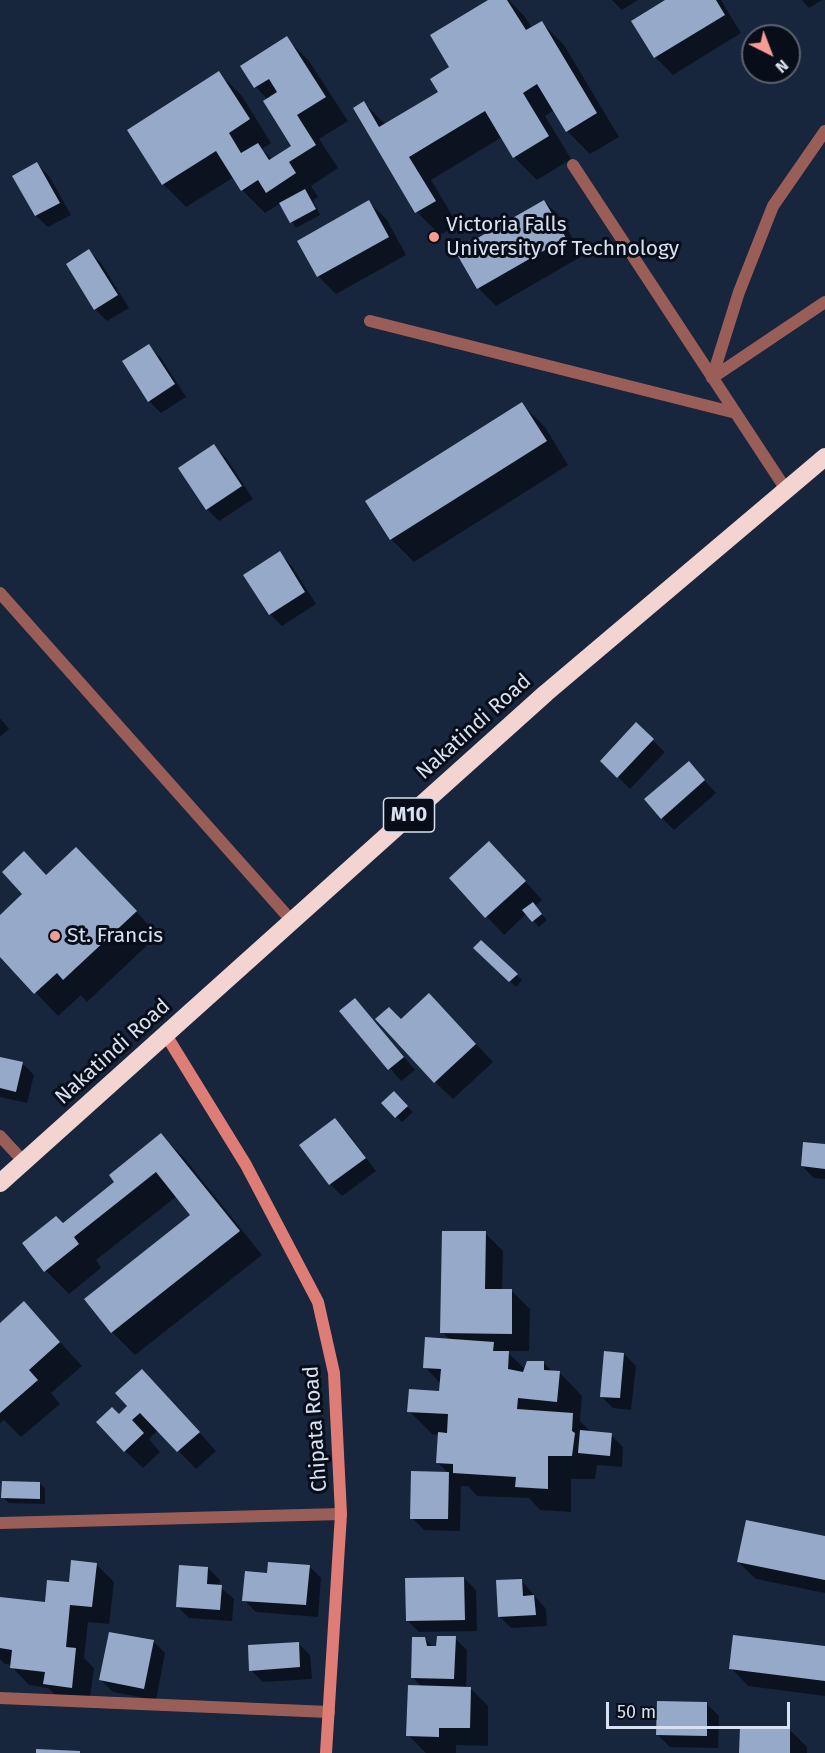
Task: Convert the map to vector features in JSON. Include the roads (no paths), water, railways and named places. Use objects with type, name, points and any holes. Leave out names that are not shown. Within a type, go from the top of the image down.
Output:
[{"type":"highway","name":"Nakatindi Road","points":[[0,1183],[546,693],[825,457]]},
{"type":"street","points":[[712,378],[739,291],[772,206],[825,131]]},
{"type":"street","points":[[573,165],[785,489]]},
{"type":"street","points":[[712,378],[825,302]]},
{"type":"street","points":[[370,321],[736,413]]},
{"type":"street","points":[[0,593],[291,920]]},
{"type":"street","name":"Chipata Road","points":[[166,1035],[246,1165],[318,1302],[334,1373],[341,1514],[326,1753]]},
{"type":"street","points":[[0,1136],[24,1162]]},
{"type":"street","points":[[0,1523],[341,1514]]},
{"type":"street","points":[[0,1698],[329,1712]]},
{"type":"place","name":"Victoria Falls University of Technology","points":[[434,237]]},
{"type":"place","name":"St. Francis","points":[[55,936]]}]
